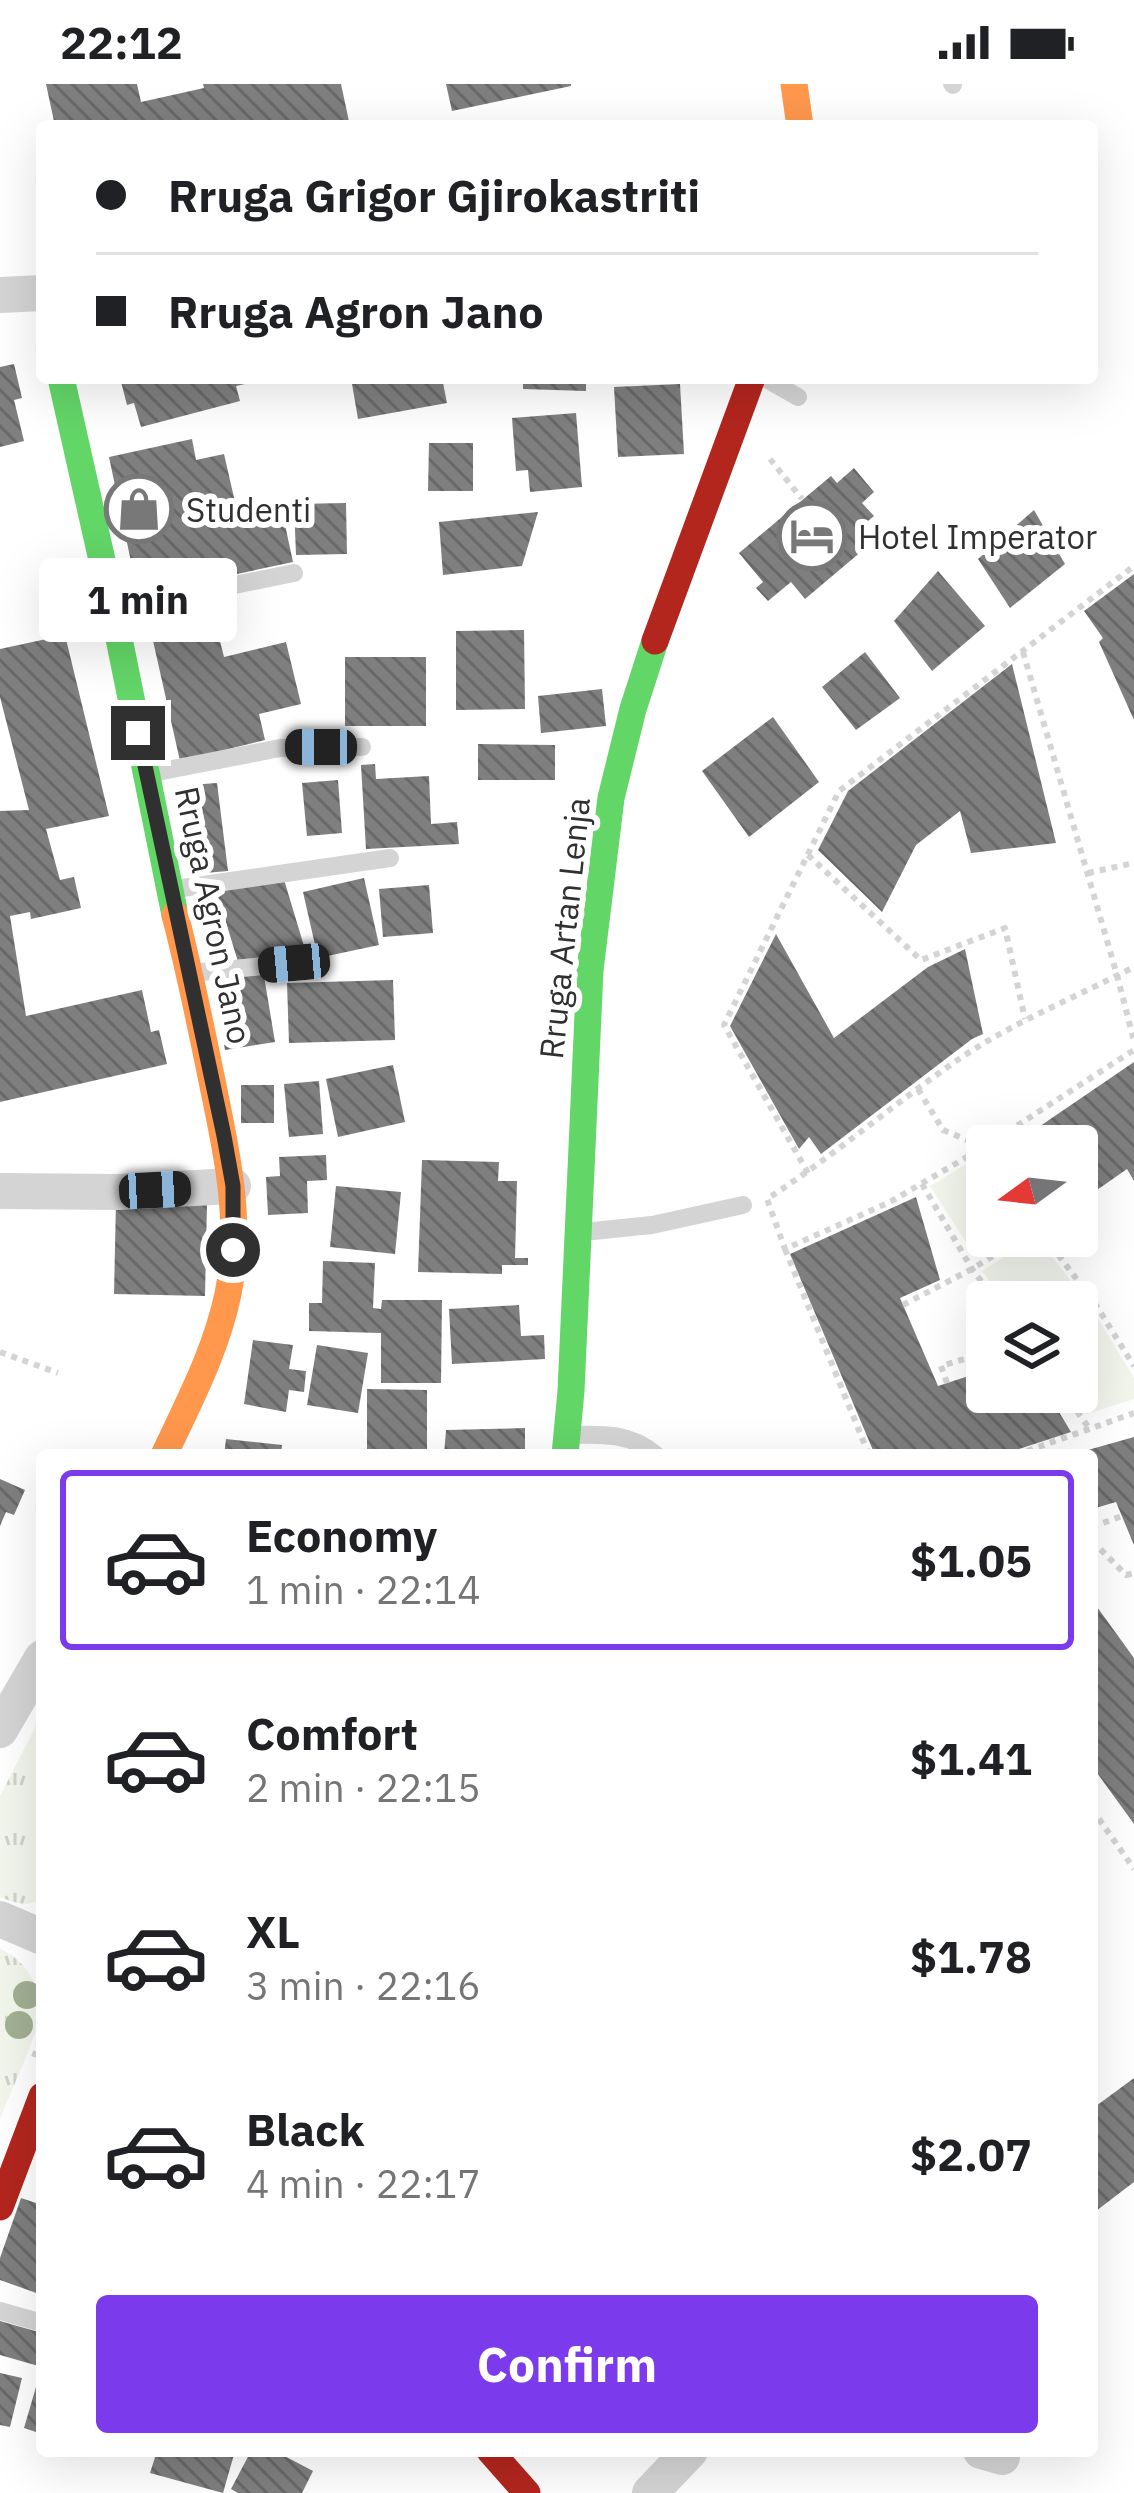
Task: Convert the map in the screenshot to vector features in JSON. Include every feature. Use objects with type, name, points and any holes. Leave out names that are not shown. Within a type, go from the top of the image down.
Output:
[{"type":"street","points":[[794,84],[794,120]]},
{"type":"street","points":[[0,295],[36,293]]},
{"type":"street","name":"Rruga Agron Jano","points":[[63,384],[233,1186],[228,1293],[211,1354],[167,1449]]},
{"type":"street","name":"Rruga Artan Lenja","points":[[567,1445],[590,970],[611,798],[658,632],[750,384]]},
{"type":"street","points":[[0,1191],[233,1186]]},
{"type":"street","points":[[0,1730],[36,1668]]},
{"type":"street","points":[[0,1919],[36,1934]]},
{"type":"street","points":[[0,2207],[36,2112]]},
{"type":"street","points":[[495,2457],[527,2493]]},
{"type":"street","points":[[650,2493],[684,2457]]},
{"type":"lane","points":[[775,384],[798,397]]},
{"type":"lane","points":[[113,609],[294,573]]},
{"type":"lane","points":[[146,774],[280,748],[362,747]]},
{"type":"lane","points":[[170,890],[389,859]]},
{"type":"lane","points":[[190,973],[294,963]]},
{"type":"lane","points":[[578,1232],[652,1225],[743,1205]]},
{"type":"lane","name":"Rruga Artan Lenja","points":[[567,1445],[609,1433],[649,1449]]},
{"type":"lane","points":[[0,2311],[36,2321]]},
{"type":"path","points":[[770,458],[802,499]]},
{"type":"path","points":[[808,1173],[724,1024],[839,791],[1134,566]]},
{"type":"path","points":[[1021,1125],[1134,1046],[1118,975],[1022,651]]},
{"type":"path","points":[[808,855],[921,960],[1005,928],[1025,1019]]},
{"type":"path","points":[[1088,873],[1134,862]]},
{"type":"path","points":[[867,1449],[767,1198],[965,1056],[1025,1019],[1134,967]]},
{"type":"path","points":[[918,1089],[943,1130],[966,1141]]},
{"type":"path","points":[[785,1249],[890,1202],[966,1160]]},
{"type":"path","points":[[922,1184],[981,1281]]},
{"type":"path","points":[[904,1305],[991,1257]]},
{"type":"path","points":[[1060,1257],[1078,1281]]},
{"type":"path","points":[[1098,1308],[1134,1366]]},
{"type":"path","points":[[0,1352],[58,1373]]},
{"type":"path","points":[[947,1383],[941,1366],[966,1358]]},
{"type":"path","points":[[1078,1413],[1089,1429]]},
{"type":"path","points":[[1033,1449],[1134,1413]]},
{"type":"path","points":[[1098,1525],[1122,1516]]},
{"type":"path","points":[[1098,1547],[1126,1575],[1134,1573]]},
{"type":"path","points":[[1098,1818],[1134,1869]]},
{"type":"green space","points":[[966,1164],[966,1242],[930,1186]]},
{"type":"green space","points":[[1004,1257],[1052,1257],[1071,1281],[990,1281],[982,1271]]},
{"type":"green space","points":[[1098,1318],[1134,1378],[1134,1399],[1098,1410]]},
{"type":"green space","points":[[36,1726],[36,1901],[32,1903],[0,1897],[0,1796]]},
{"type":"green space","points":[[0,1949],[16,1958],[36,1987],[36,2028],[0,2119]]},
{"type":"building","points":[[46,84],[137,84],[141,102],[204,88],[203,84],[341,84],[349,120],[54,120]]},
{"type":"building","points":[[446,84],[571,84],[571,86],[452,111]]},
{"type":"building","points":[[14,364],[22,398],[14,400],[24,441],[0,447],[0,367]]},
{"type":"building","points":[[122,384],[245,384],[236,386],[240,401],[141,427],[134,403],[127,405]]},
{"type":"building","points":[[352,384],[443,384],[447,403],[358,419]]},
{"type":"building","points":[[523,384],[586,384],[586,391],[523,389]]},
{"type":"building","points":[[680,384],[684,454],[618,457],[614,387]]},
{"type":"building","points":[[576,413],[582,487],[530,492],[528,470],[516,471],[512,418]]},
{"type":"building","points":[[192,439],[196,460],[224,454],[238,515],[281,506],[293,562],[138,595],[109,457]]},
{"type":"building","points":[[429,443],[473,443],[473,491],[428,491]]},
{"type":"building","name":"Hotel Imperator","points":[[854,468],[874,492],[862,503],[874,516],[861,527],[869,545],[805,599],[791,582],[768,601],[756,588],[763,582],[739,553],[831,476],[837,483]]},
{"type":"building","points":[[346,503],[347,554],[296,555],[294,504]]},
{"type":"building","points":[[1034,510],[1065,564],[1010,608],[978,559]]},
{"type":"building","points":[[538,512],[522,566],[443,575],[439,522]]},
{"type":"building","points":[[938,571],[985,626],[932,671],[894,621]]},
{"type":"building","points":[[1134,574],[1134,720],[1099,642],[1103,638],[1084,611]]},
{"type":"building","points":[[209,598],[224,657],[286,642],[301,704],[259,714],[265,740],[180,761],[147,614]]},
{"type":"building","points":[[524,630],[525,709],[456,710],[456,631]]},
{"type":"building","points":[[65,635],[109,816],[46,829],[60,880],[74,877],[81,908],[31,919],[30,912],[10,916],[26,1016],[142,990],[151,1032],[159,1030],[167,1064],[0,1102],[0,811],[29,810],[0,697],[0,649]]},
{"type":"building","points":[[865,652],[900,698],[856,730],[822,687]]},
{"type":"building","points":[[345,657],[426,657],[426,726],[345,726]]},
{"type":"building","points":[[1012,664],[1056,843],[971,853],[960,811],[916,845],[882,912],[818,850],[848,791]]},
{"type":"building","points":[[602,689],[606,726],[541,733],[538,696]]},
{"type":"building","points":[[773,717],[819,782],[749,837],[702,771]]},
{"type":"building","points":[[478,744],[555,745],[555,780],[478,780]]},
{"type":"building","points":[[375,764],[376,779],[429,776],[431,824],[457,822],[459,844],[366,849],[361,765]]},
{"type":"building","points":[[338,780],[342,833],[307,836],[302,783]]},
{"type":"building","points":[[217,783],[228,871],[193,874],[175,786]]},
{"type":"building","points":[[282,873],[304,946],[239,965],[217,893]]},
{"type":"building","points":[[364,878],[379,945],[318,958],[303,892]]},
{"type":"building","points":[[429,885],[433,933],[383,937],[379,889]]},
{"type":"building","points":[[776,934],[834,1038],[928,967],[965,949],[983,1034],[821,1154],[809,1137],[799,1149],[730,1026]]},
{"type":"building","points":[[263,970],[275,1042],[225,1050],[213,979]]},
{"type":"building","points":[[393,980],[395,1040],[289,1043],[287,983]]},
{"type":"building","points":[[1134,1062],[1134,1181],[1127,1169],[1098,1189],[1098,1125],[1042,1125]]},
{"type":"building","points":[[393,1065],[405,1122],[338,1137],[326,1079]]},
{"type":"building","points":[[319,1081],[323,1134],[289,1137],[284,1084]]},
{"type":"building","points":[[241,1085],[274,1085],[274,1123],[241,1123]]},
{"type":"building","points":[[326,1155],[327,1180],[307,1181],[308,1213],[268,1215],[266,1177],[280,1176],[279,1157]]},
{"type":"building","points":[[422,1160],[499,1162],[498,1181],[517,1181],[515,1258],[528,1258],[528,1265],[502,1265],[502,1274],[418,1272]]},
{"type":"building","points":[[336,1186],[401,1192],[395,1254],[330,1247]]},
{"type":"building","points":[[916,1197],[940,1280],[900,1298],[938,1386],[966,1377],[966,1413],[1060,1413],[1071,1432],[1019,1449],[872,1449],[790,1254]]},
{"type":"building","points":[[116,1201],[207,1203],[205,1296],[114,1294]]},
{"type":"building","points":[[323,1261],[375,1263],[373,1308],[381,1309],[382,1300],[442,1300],[441,1383],[381,1383],[381,1333],[309,1331],[309,1303],[322,1303]]},
{"type":"building","points":[[519,1305],[521,1336],[544,1335],[545,1359],[452,1364],[449,1309]]},
{"type":"building","points":[[253,1340],[293,1345],[289,1369],[306,1371],[304,1392],[289,1390],[286,1412],[244,1404]]},
{"type":"building","points":[[317,1345],[368,1353],[358,1413],[307,1405]]},
{"type":"building","points":[[367,1389],[427,1390],[427,1449],[367,1449]]},
{"type":"building","points":[[525,1428],[525,1449],[444,1449],[446,1430]]},
{"type":"building","points":[[1134,1437],[1134,1545],[1116,1502],[1098,1507],[1098,1449],[1092,1449]]},
{"type":"building","points":[[226,1439],[282,1445],[282,1449],[225,1449]]},
{"type":"building","points":[[0,1479],[25,1490],[14,1515],[6,1512],[0,1526]]},
{"type":"building","points":[[1098,1608],[1134,1658],[1134,1824],[1098,1774]]},
{"type":"building","points":[[1134,2078],[1134,2182],[1098,2209],[1098,2105]]},
{"type":"building","points":[[21,2198],[36,2203],[36,2293],[0,2280],[0,2258]]},
{"type":"building","points":[[0,2321],[36,2331],[36,2365],[0,2355]]},
{"type":"building","points":[[0,2373],[22,2378],[10,2427],[0,2425]]},
{"type":"building","points":[[36,2387],[36,2432],[24,2428]]},
{"type":"building","points":[[155,2457],[233,2457],[223,2493],[150,2473]]},
{"type":"building","points":[[248,2457],[286,2457],[313,2471],[302,2493],[231,2489]]},
{"type":"traffic: fast","points":[[62,384],[175,915]]},
{"type":"traffic: fast","points":[[566,1449],[590,970],[611,798],[655,641]]},
{"type":"traffic: slow","points":[[794,84],[799,120]]},
{"type":"traffic: slow","points":[[167,1449],[216,1336],[228,1294],[234,1238],[222,1131],[175,915]]},
{"type":"traffic: jam","points":[[655,641],[750,384]]},
{"type":"traffic: jam","points":[[0,2207],[36,2112]]},
{"type":"traffic: jam","points":[[495,2457],[527,2493]]},
{"type":"place","name":"Studenti","points":[[139,509]]},
{"type":"place","name":"Hotel Imperator","points":[[812,536]]},
{"type":"route","points":[[138,733],[224,1136],[233,1186],[233,1250]]}]
